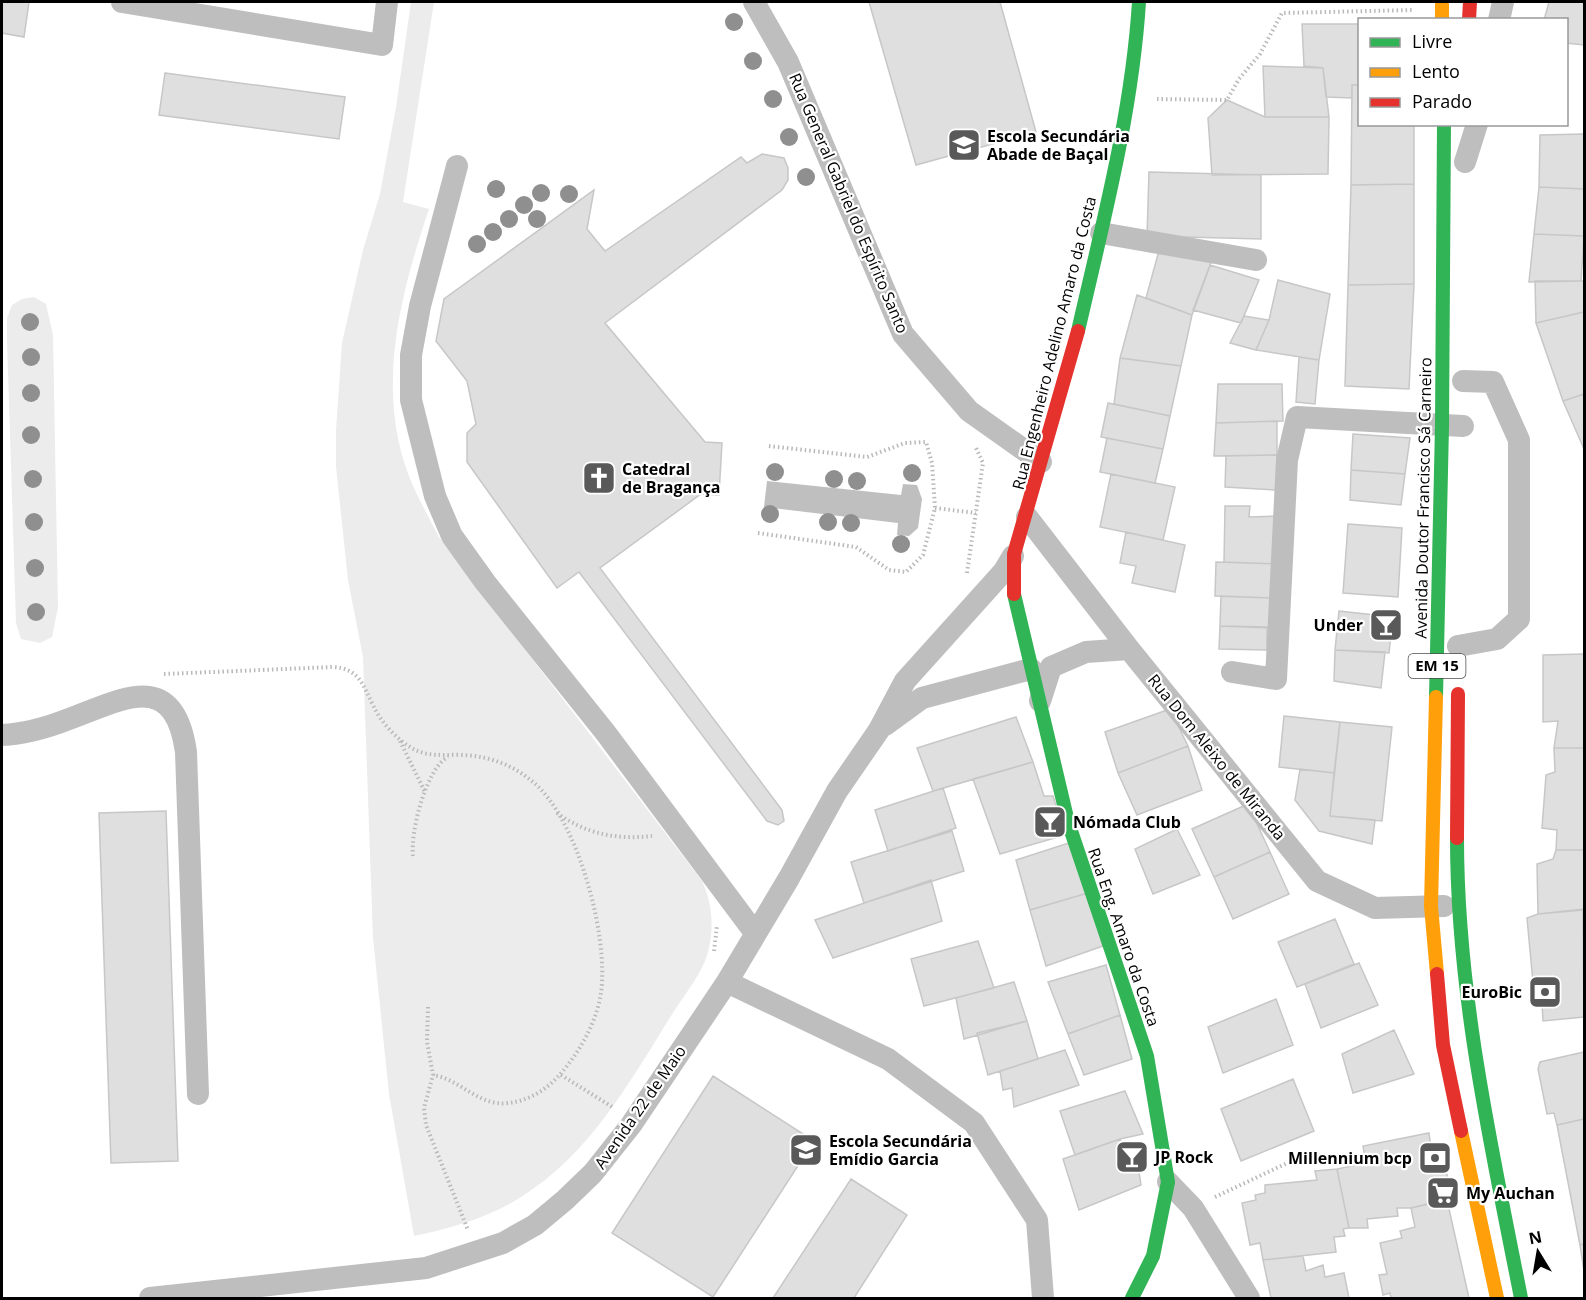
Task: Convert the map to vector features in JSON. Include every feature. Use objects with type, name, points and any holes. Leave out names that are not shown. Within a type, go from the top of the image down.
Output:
[{"type":"main road","name":"Rua Engenheiro Adelino Amaro da Costa","points":[[1012,586],[1014,554],[1027,517],[1077,334],[1101,233],[1136,65],[1139,2]]},
{"type":"main road","points":[[1469,18],[1470,2]]},
{"type":"main road","name":"Avenida Doutor Francisco Sá Carneiro","points":[[1444,126],[1457,426],[1431,906],[1443,1045],[1497,1299]]},
{"type":"main road","points":[[1465,126],[1465,168]]},
{"type":"main road","name":"Rua Eng. Amaro da Costa","points":[[1012,586],[1068,822],[1147,1056],[1168,1182],[1153,1256],[1132,1299]]},
{"type":"main road","name":"EM 15","points":[[1458,680],[1458,905],[1474,1051],[1521,1299]]},
{"type":"street","points":[[122,2],[382,45],[387,2]]},
{"type":"street","name":"Rua General Gabriel do Espírito Santo","points":[[754,2],[788,62],[903,334],[969,411],[1041,462]]},
{"type":"street","points":[[1499,18],[1503,2]]},
{"type":"street","points":[[1465,168],[1476,126]]},
{"type":"street","points":[[458,166],[420,306],[411,355],[411,400],[435,496],[452,536],[485,582],[605,732],[755,933]]},
{"type":"street","points":[[1101,233],[1256,260]]},
{"type":"street","points":[[1458,646],[1497,639],[1518,619],[1520,440],[1493,382],[1463,381]]},
{"type":"street","points":[[1232,672],[1276,679],[1287,460],[1297,417],[1457,426]]},
{"type":"street","name":"Rua Dom Aleixo de Miranda","points":[[1027,517],[1129,649],[1317,881],[1375,908],[1458,905]]},
{"type":"street","points":[[879,729],[905,681],[1004,571],[1014,554]]},
{"type":"street","points":[[1039,703],[1051,667],[1086,652],[1129,649]]},
{"type":"street","points":[[879,729],[922,698],[1031,669]]},
{"type":"street","points":[[2,735],[41,730],[131,696],[154,697],[175,715],[186,752],[198,1094]]},
{"type":"street","name":"Avenida 22 de Maio","points":[[150,1299],[426,1268],[503,1244],[535,1225],[593,1173],[632,1125],[727,982],[789,878],[837,791],[879,729]]},
{"type":"street","points":[[727,982],[888,1059],[974,1123],[1037,1220],[1043,1299]]},
{"type":"street","points":[[1168,1182],[1193,1208],[1249,1299]]},
{"type":"path","points":[[1129,98],[1227,100],[1239,78],[1260,54],[1282,13],[1442,10]]},
{"type":"path","points":[[758,533],[856,547],[889,570],[906,572],[923,555],[935,508],[932,463],[926,442],[905,443],[867,457],[768,446]]},
{"type":"path","points":[[935,508],[976,513]]},
{"type":"path","points":[[156,675],[332,667],[347,669],[360,678],[374,709],[396,736],[425,792]]},
{"type":"path","points":[[396,736],[421,753],[488,757],[533,782],[544,793],[578,852],[589,883],[602,964],[601,993],[587,1036],[561,1075],[538,1094],[506,1104],[484,1100],[449,1078],[433,1075]]},
{"type":"path","points":[[413,856],[411,844],[433,771],[442,760],[452,755]]},
{"type":"path","points":[[555,811],[570,823],[598,834],[637,838],[656,835]]},
{"type":"path","points":[[713,953],[717,937],[717,917]]},
{"type":"path","points":[[428,1007],[427,1042],[433,1075],[424,1108],[426,1125],[468,1231],[478,1227]]},
{"type":"path","points":[[561,1075],[616,1110]]},
{"type":"path","points":[[613,1115],[622,1102]]},
{"type":"path","points":[[1193,1208],[1298,1158]]},
{"type":"shaded area","points":[[411,2],[434,2],[403,202],[429,209],[402,302],[393,366],[393,398],[397,430],[407,472],[439,537],[702,881],[708,897],[712,923],[711,940],[706,957],[693,983],[606,1116],[568,1160],[546,1180],[496,1211],[456,1226],[414,1236],[389,1094],[373,938],[363,657],[348,580],[336,467],[342,343],[363,250],[380,194],[396,107]]},
{"type":"shaded area","points":[[34,297],[46,304],[53,335],[58,607],[52,637],[40,643],[21,639],[16,623],[7,340],[7,318],[12,305],[22,299]]},
{"type":"shaded area","points":[[767,481],[901,495],[903,484],[917,485],[922,499],[918,528],[909,536],[897,535],[898,523],[764,507]]},
{"type":"building","points":[[2,2],[29,2],[24,37],[2,33]]},
{"type":"building","points":[[869,2],[1000,2],[1036,132],[916,165]]},
{"type":"building","points":[[1549,2],[1584,2],[1584,45],[1568,43],[1568,18],[1545,18]]},
{"type":"building","points":[[1302,24],[1358,24],[1358,85],[1352,85],[1352,98],[1326,97],[1323,68],[1304,66]]},
{"type":"building","points":[[1263,66],[1323,68],[1329,117],[1265,117]]},
{"type":"building","points":[[165,73],[345,97],[339,139],[159,115]]},
{"type":"building","points":[[1352,85],[1358,85],[1358,126],[1414,126],[1414,184],[1351,185]]},
{"type":"building","points":[[1227,100],[1265,117],[1329,117],[1328,174],[1212,175],[1208,118]]},
{"type":"building","points":[[1584,134],[1584,189],[1539,187],[1540,135]]},
{"type":"building","name":"Catedral de Bragança","points":[[762,154],[784,158],[788,168],[788,180],[782,190],[605,323],[705,442],[722,443],[719,495],[701,494],[600,568],[782,810],[784,821],[778,825],[767,821],[579,572],[557,588],[467,462],[467,433],[476,424],[467,381],[436,341],[444,299],[594,190],[587,229],[605,251],[741,157],[747,163]]},
{"type":"building","points":[[1149,172],[1261,175],[1261,239],[1147,236]]},
{"type":"building","points":[[1414,184],[1414,284],[1348,285],[1351,185]]},
{"type":"building","points":[[1539,187],[1584,189],[1584,236],[1534,234]]},
{"type":"building","points":[[1534,234],[1584,236],[1581,281],[1529,282]]},
{"type":"building","points":[[1160,247],[1212,260],[1192,315],[1146,298]]},
{"type":"building","points":[[1210,265],[1259,280],[1241,323],[1193,310]]},
{"type":"building","points":[[1278,280],[1330,294],[1319,360],[1256,350],[1269,320]]},
{"type":"building","points":[[1535,281],[1584,281],[1584,312],[1536,323]]},
{"type":"building","points":[[1414,284],[1409,389],[1345,386],[1348,285]]},
{"type":"building","points":[[1137,295],[1192,315],[1181,366],[1120,358]]},
{"type":"building","points":[[1584,312],[1584,394],[1563,401],[1536,323]]},
{"type":"building","points":[[1244,316],[1269,320],[1256,350],[1230,343]]},
{"type":"building","points":[[1299,357],[1319,360],[1315,404],[1296,402]]},
{"type":"building","points":[[1120,358],[1181,366],[1170,416],[1114,404]]},
{"type":"building","points":[[1218,384],[1282,384],[1283,421],[1216,423]]},
{"type":"building","points":[[1584,394],[1584,449],[1563,401]]},
{"type":"building","points":[[1108,403],[1170,416],[1163,449],[1101,437]]},
{"type":"building","points":[[1277,421],[1277,455],[1214,456],[1216,423]]},
{"type":"building","points":[[1353,434],[1410,438],[1405,474],[1351,470]]},
{"type":"building","points":[[1107,438],[1163,449],[1155,483],[1100,472]]},
{"type":"building","points":[[1277,455],[1276,490],[1225,487],[1226,456]]},
{"type":"building","points":[[1351,470],[1405,474],[1401,505],[1350,500]]},
{"type":"building","points":[[1111,474],[1175,487],[1163,540],[1100,527]]},
{"type":"building","points":[[1225,506],[1250,506],[1249,517],[1277,516],[1276,564],[1224,562]]},
{"type":"building","points":[[1348,524],[1402,528],[1398,597],[1343,593]]},
{"type":"building","points":[[1126,532],[1185,545],[1175,592],[1132,583],[1136,566],[1120,563]]},
{"type":"building","points":[[1216,562],[1276,564],[1275,598],[1215,596]]},
{"type":"building","points":[[1221,596],[1275,598],[1275,628],[1220,626]]},
{"type":"building","points":[[1339,611],[1393,617],[1389,653],[1335,650]]},
{"type":"building","points":[[1220,626],[1267,627],[1267,650],[1219,649]]},
{"type":"building","points":[[1335,650],[1385,652],[1381,688],[1334,681]]},
{"type":"building","points":[[1584,654],[1584,748],[1554,748],[1558,721],[1543,722],[1543,655]]},
{"type":"building","points":[[1170,709],[1188,746],[1118,773],[1105,732]]},
{"type":"building","points":[[1284,716],[1340,722],[1334,773],[1279,767]]},
{"type":"building","points":[[1016,717],[1033,762],[933,791],[917,748]]},
{"type":"building","points":[[1340,722],[1392,727],[1382,821],[1330,816]]},
{"type":"building","points":[[1188,746],[1202,790],[1137,815],[1118,773]]},
{"type":"building","points":[[1554,748],[1584,748],[1584,850],[1556,850],[1557,830],[1542,828],[1546,775],[1555,772]]},
{"type":"building","points":[[1033,762],[1044,796],[1053,796],[1065,835],[1000,854],[973,779]]},
{"type":"building","points":[[1300,769],[1334,773],[1330,816],[1375,820],[1372,844],[1319,831],[1295,800]]},
{"type":"building","points":[[943,788],[956,828],[888,851],[875,810]]},
{"type":"building","points":[[1248,804],[1270,852],[1214,877],[1192,829]]},
{"type":"building","points":[[166,811],[178,1161],[111,1163],[99,813]]},
{"type":"building","points":[[1177,829],[1200,875],[1153,894],[1135,849]]},
{"type":"building","points":[[952,831],[964,871],[864,903],[851,862]]},
{"type":"building","points":[[1072,842],[1088,893],[1030,910],[1016,860]]},
{"type":"building","points":[[1556,850],[1584,850],[1584,909],[1538,914],[1537,864],[1553,859]]},
{"type":"building","points":[[1270,852],[1289,894],[1233,919],[1214,877]]},
{"type":"building","points":[[931,880],[942,921],[833,958],[815,920]]},
{"type":"building","points":[[1088,893],[1103,946],[1046,966],[1030,910]]},
{"type":"building","points":[[1583,910],[1584,1017],[1543,1021],[1542,1004],[1535,1004],[1527,918],[1538,914]]},
{"type":"building","points":[[1335,919],[1354,964],[1297,987],[1278,942]]},
{"type":"building","points":[[978,941],[994,988],[924,1006],[911,959]]},
{"type":"building","points":[[1359,963],[1378,1005],[1321,1028],[1305,984]]},
{"type":"building","points":[[1106,965],[1120,1015],[1068,1034],[1048,982]]},
{"type":"building","points":[[1014,982],[1027,1021],[964,1039],[956,998]]},
{"type":"building","points":[[1276,999],[1293,1045],[1223,1073],[1208,1027]]},
{"type":"building","points":[[1120,1015],[1132,1059],[1084,1075],[1068,1034]]},
{"type":"building","points":[[1027,1021],[1038,1059],[988,1075],[977,1033]]},
{"type":"building","points":[[1394,1030],[1414,1074],[1353,1093],[1342,1054]]},
{"type":"building","points":[[1065,1050],[1079,1085],[1014,1107],[1012,1088],[1003,1090],[1000,1071]]},
{"type":"building","points":[[1584,1052],[1584,1119],[1557,1125],[1554,1113],[1547,1114],[1538,1069],[1540,1062]]},
{"type":"building","points":[[713,1076],[814,1141],[713,1297],[612,1233]]},
{"type":"building","points":[[1293,1079],[1314,1131],[1241,1161],[1221,1109]]},
{"type":"building","points":[[1125,1091],[1143,1134],[1120,1139],[1075,1155],[1060,1111]]},
{"type":"building","points":[[1584,1119],[1584,1244],[1580,1245],[1557,1125]]},
{"type":"building","points":[[1429,1133],[1431,1148],[1441,1147],[1452,1198],[1411,1208],[1397,1208],[1398,1216],[1367,1219],[1368,1228],[1349,1228],[1337,1169],[1366,1163],[1363,1146]]},
{"type":"building","points":[[1120,1139],[1125,1155],[1136,1152],[1141,1185],[1079,1210],[1063,1159]]},
{"type":"building","points":[[1337,1169],[1349,1228],[1343,1229],[1345,1236],[1334,1237],[1336,1252],[1263,1260],[1260,1243],[1250,1245],[1242,1203],[1256,1200],[1255,1195],[1265,1193],[1265,1185],[1317,1180],[1315,1171]]},
{"type":"building","points":[[851,1179],[907,1215],[854,1298],[773,1298]]},
{"type":"building","points":[[1447,1200],[1469,1298],[1391,1298],[1390,1293],[1383,1295],[1379,1275],[1387,1274],[1380,1243],[1402,1238],[1400,1231],[1415,1227],[1411,1208]]},
{"type":"building","points":[[1584,1244],[1584,1271],[1580,1245]]},
{"type":"building","points":[[1303,1256],[1306,1271],[1323,1265],[1325,1277],[1344,1273],[1349,1298],[1271,1298],[1263,1260]]},
{"type":"traffic: fast","points":[[1078,331],[1123,126],[1139,2]]},
{"type":"traffic: fast","points":[[1436,697],[1442,426],[1444,126]]},
{"type":"traffic: fast","points":[[1014,594],[1068,822],[1147,1056],[1168,1182],[1153,1256],[1132,1298]]},
{"type":"traffic: fast","points":[[1457,838],[1459,896],[1469,1012],[1521,1298]]},
{"type":"traffic: slow","points":[[1442,2],[1442,18]]},
{"type":"traffic: slow","points":[[1436,697],[1431,906],[1437,974]]},
{"type":"traffic: slow","points":[[1461,1131],[1497,1298]]},
{"type":"traffic: jam","points":[[1469,18],[1470,2]]},
{"type":"traffic: jam","points":[[1014,594],[1014,554],[1078,331]]},
{"type":"traffic: jam","points":[[1457,838],[1458,694]]},
{"type":"traffic: jam","points":[[1437,974],[1443,1045],[1461,1131]]},
{"type":"place","name":"Escola Secundária Abade de Baçal","points":[[964,145]]},
{"type":"place","name":"Catedral de Bragança","points":[[599,478]]},
{"type":"place","name":"Under","points":[[1386,625]]},
{"type":"place","name":"Nómada Club","points":[[1050,822]]},
{"type":"place","name":"EuroBic","points":[[1545,992]]},
{"type":"place","name":"Escola Secundária Emídio Garcia","points":[[806,1150]]},
{"type":"place","name":"JP Rock","points":[[1132,1157]]},
{"type":"place","name":"Millennium bcp","points":[[1435,1158]]},
{"type":"place","name":"My Auchan","points":[[1443,1193]]}]
